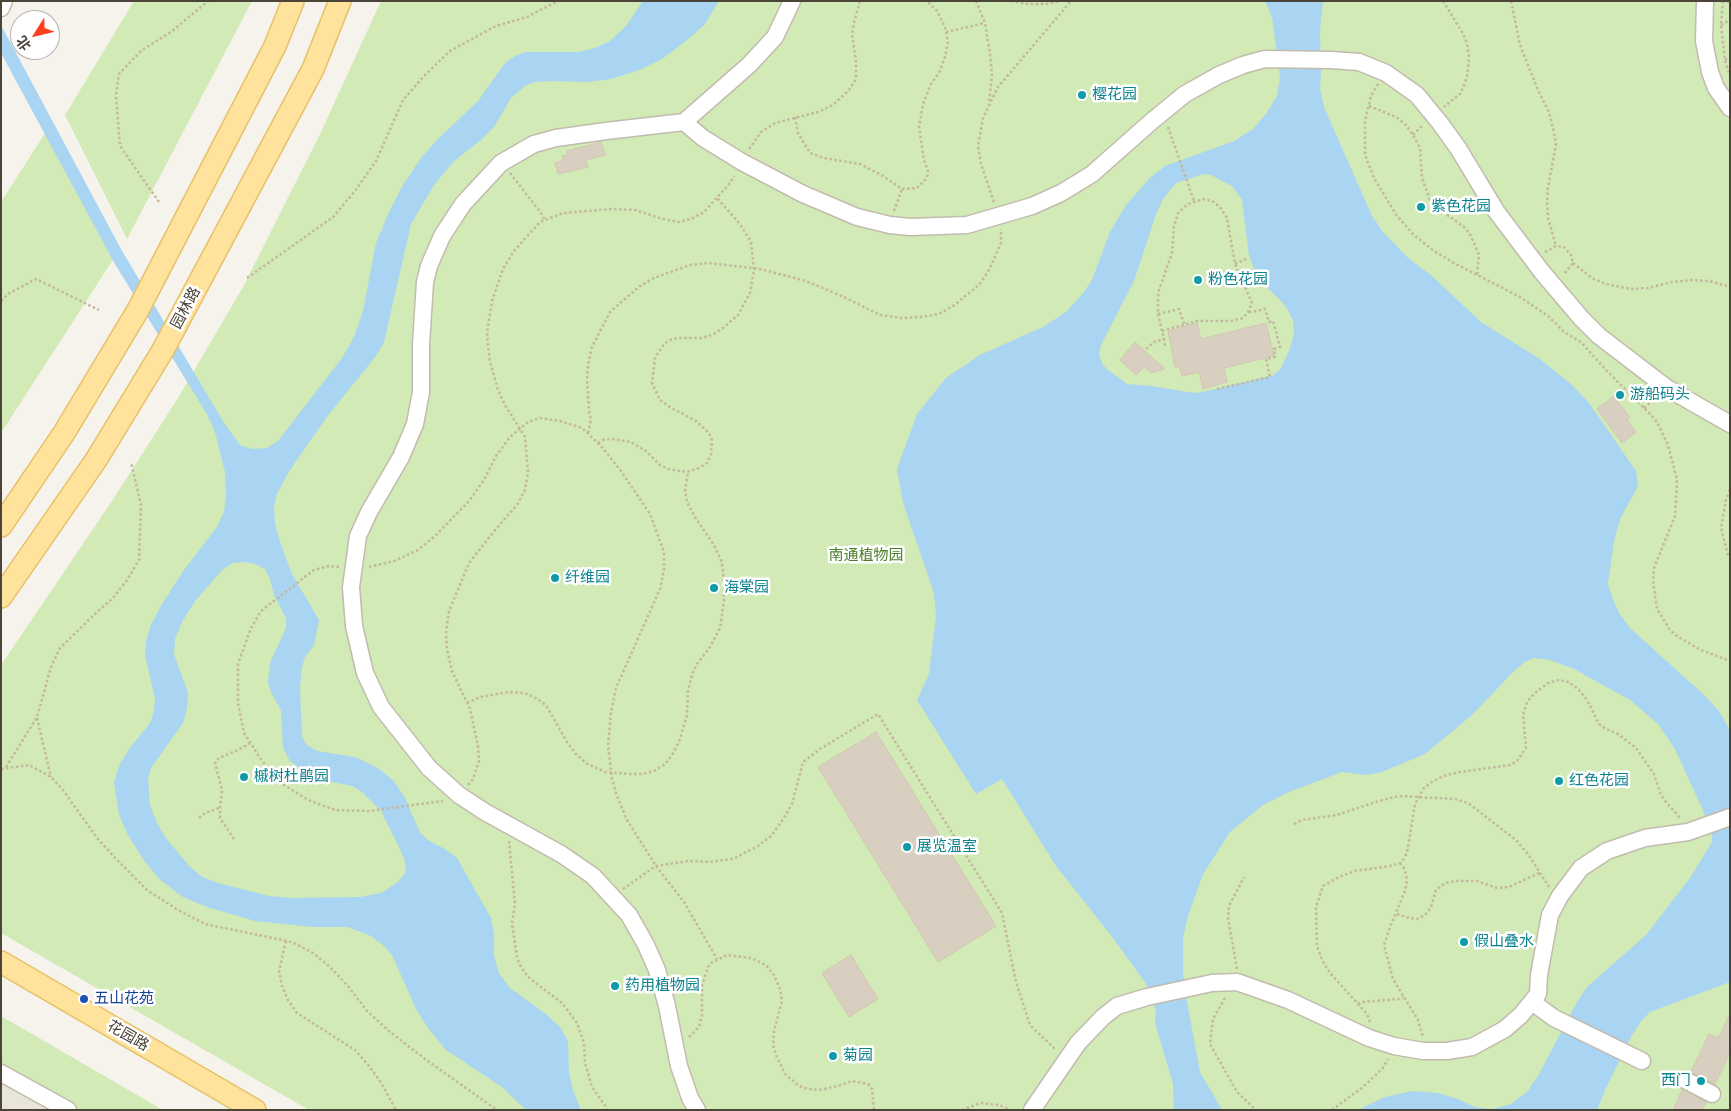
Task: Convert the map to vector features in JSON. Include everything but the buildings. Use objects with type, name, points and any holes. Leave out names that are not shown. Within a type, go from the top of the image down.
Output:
[{"type":"main road","points":[[1,526],[64,433],[150,290],[275,46],[293,1]]},
{"type":"main road","name":"园林路","points":[[1,597],[96,460],[163,350],[313,69],[341,2]]},
{"type":"main road","name":"花园路","points":[[1,962],[233,1106]]},
{"type":"main road","name":"花园路","points":[[1,978],[233,1106],[256,1110]]},
{"type":"street","points":[[697,1110],[690,1098],[679,1066],[667,1006],[657,970],[646,945],[629,915],[593,876],[561,854],[512,828],[459,795],[429,768],[411,747],[381,707],[365,673],[354,626],[351,587],[358,536],[369,512],[402,457],[415,424],[421,392],[421,344],[425,282],[428,266],[442,236],[462,204],[501,162],[534,144],[556,138],[684,122],[749,65],[775,37],[792,1]]},
{"type":"street","points":[[1705,1],[1704,41],[1710,72],[1716,88],[1730,108]]},
{"type":"street","points":[[684,122],[703,138],[742,162],[803,194],[857,217],[890,225],[910,227],[967,225],[1032,206],[1060,193],[1092,174],[1185,94],[1219,75],[1242,65],[1265,59],[1359,62],[1386,73],[1417,95],[1458,148],[1496,211],[1546,270],[1581,318],[1599,336],[1667,388],[1730,424]]},
{"type":"street","points":[[1032,1110],[1078,1043],[1103,1017],[1117,1006],[1147,997],[1212,983],[1236,982],[1288,1000],[1370,1038],[1394,1046],[1447,1051],[1472,1047],[1505,1029],[1521,1015],[1538,994],[1544,937],[1550,915],[1560,896],[1581,868],[1607,850],[1645,838],[1695,830],[1730,817]]},
{"type":"street","points":[[1532,1002],[1554,1018],[1639,1060]]},
{"type":"street","points":[[1,1074],[68,1110]]},
{"type":"street","points":[[1685,1080],[1712,1094]]},
{"type":"path","points":[[159,202],[120,146],[116,95],[119,74],[142,50],[171,32],[208,1]]},
{"type":"path","points":[[247,278],[333,217],[355,191],[376,161],[403,100],[450,51],[496,26],[528,17],[558,1]]},
{"type":"path","points":[[717,959],[684,902],[656,866],[626,820],[616,796],[608,746],[611,712],[616,688],[660,590],[664,570],[664,552],[650,514],[621,470],[598,443],[582,428],[560,421],[540,418],[528,422],[520,429],[510,437],[496,456],[484,480],[469,501],[452,520],[424,545],[418,550],[394,561],[370,567],[330,566],[314,570],[261,612],[251,628],[238,664],[238,703],[244,733],[262,761],[284,785],[308,800],[335,810],[379,810],[453,799],[459,795],[473,779],[479,761],[474,726],[467,703],[452,671],[447,649],[446,632],[449,611],[469,563],[494,530],[517,505],[525,490],[528,472],[526,438],[520,429],[505,406],[490,362],[487,333],[492,301],[504,269],[514,251],[540,222],[563,213],[612,208],[635,210],[679,222],[691,219],[704,212],[730,183],[761,132],[775,123],[795,116],[818,112],[833,105],[849,90],[856,80],[852,35],[860,1]]},
{"type":"path","points":[[795,116],[798,133],[810,153],[824,158],[860,164],[902,189],[917,188],[927,178],[928,171],[924,160],[919,127],[923,104],[931,84],[939,73],[948,42],[937,11],[927,1]]},
{"type":"path","points":[[976,1],[985,22],[992,75],[989,104]]},
{"type":"path","points":[[1011,1],[1028,4],[1046,4],[1060,1]]},
{"type":"path","points":[[588,433],[591,420],[587,379],[592,347],[610,312],[640,286],[654,278],[690,265],[709,264],[754,268],[806,281],[880,315],[902,318],[939,314],[974,290],[989,270],[1001,243],[1002,232],[999,216],[980,164],[978,146],[983,118],[998,87],[1071,1]]},
{"type":"path","points":[[1413,135],[1433,114],[1461,92],[1467,77],[1469,57],[1467,44],[1443,1]]},
{"type":"path","points":[[1511,1],[1520,45],[1538,90],[1550,112],[1556,144],[1547,203],[1548,218],[1556,246]]},
{"type":"path","points":[[1723,1],[1721,25],[1725,60],[1730,76]]},
{"type":"path","points":[[1721,25],[1730,20]]},
{"type":"path","points":[[946,32],[985,22]]},
{"type":"path","points":[[1725,60],[1730,57]]},
{"type":"path","points":[[1386,73],[1378,84],[1368,106],[1365,121],[1365,155],[1381,192],[1414,235],[1454,263],[1520,297],[1548,316],[1564,332],[1581,342],[1652,416],[1668,445],[1677,480],[1675,516],[1654,568],[1654,596],[1657,609],[1670,630],[1677,636],[1701,650],[1730,661]]},
{"type":"path","points":[[1368,106],[1396,117],[1406,125],[1413,135],[1420,148],[1422,178],[1430,200],[1465,228],[1471,236],[1479,255],[1477,275]]},
{"type":"path","points":[[1163,112],[1194,201]]},
{"type":"path","points":[[501,162],[545,220]]},
{"type":"path","points":[[890,225],[902,189]]},
{"type":"path","points":[[598,443],[613,438],[631,442],[646,451],[660,465],[668,469],[688,472],[693,472],[707,463],[712,455],[712,440],[709,433],[696,421],[660,400],[652,383],[655,358],[659,350],[670,340],[701,338],[712,335],[738,315],[750,293],[754,268],[751,242],[740,224],[717,198]]},
{"type":"path","points":[[1162,331],[1197,321],[1231,322],[1243,318],[1252,303],[1235,264],[1227,218],[1220,207],[1212,201],[1203,199],[1194,201],[1178,213],[1174,227],[1172,253],[1159,290],[1158,314],[1165,346]]},
{"type":"path","points":[[1573,263],[1559,279],[1546,270],[1540,256],[1556,246],[1564,247],[1571,255],[1573,263],[1592,278],[1620,287],[1633,289],[1648,288],[1672,282],[1692,280],[1709,281],[1730,287]]},
{"type":"path","points":[[1235,264],[1246,260]]},
{"type":"path","points":[[1243,284],[1252,278]]},
{"type":"path","points":[[1,301],[8,294],[36,279],[99,310]]},
{"type":"path","points":[[1158,314],[1179,308],[1184,324]]},
{"type":"path","points":[[1217,389],[1270,377],[1266,359],[1275,357],[1274,349],[1280,347],[1273,321],[1269,322],[1266,309],[1248,312]]},
{"type":"path","points":[[1146,350],[1154,342],[1164,339]]},
{"type":"path","points":[[6,767],[36,717],[60,648],[112,599],[127,580],[138,560],[141,505],[131,462]]},
{"type":"path","points":[[467,703],[480,697],[509,692],[534,696],[547,708],[576,754],[586,763],[605,772],[642,774],[654,771],[665,764],[672,755],[684,728],[687,715],[688,690],[692,675],[720,628],[724,602],[723,570],[714,545],[689,508],[686,491],[688,472]]},
{"type":"path","points":[[1730,490],[1726,500],[1722,528],[1730,558]]},
{"type":"path","points":[[1370,1038],[1371,1025],[1367,1014],[1330,973],[1322,960],[1318,946],[1316,907],[1323,886],[1355,871],[1400,864],[1407,853],[1415,804],[1424,788],[1443,776],[1510,765],[1517,761],[1526,748],[1523,715],[1528,702],[1535,693],[1548,683],[1559,680],[1569,682],[1579,690],[1587,700],[1599,724],[1618,734],[1636,748],[1654,774],[1666,802],[1695,830]]},
{"type":"path","points":[[613,897],[656,866],[688,861],[708,862],[733,859],[758,846],[771,836],[792,804],[803,762],[878,714],[1002,913],[1016,982],[1030,1025],[1066,1061]]},
{"type":"path","points":[[36,717],[51,777]]},
{"type":"path","points":[[234,839],[220,818],[222,790],[215,770],[215,764],[219,758],[238,750],[250,742]]},
{"type":"path","points":[[1,769],[29,765],[51,777],[63,790],[98,838],[147,890],[178,910],[205,924],[286,941],[313,953],[330,967],[348,986],[367,1011],[389,1031],[425,1060],[497,1110]]},
{"type":"path","points":[[1294,824],[1302,820],[1336,815],[1392,798],[1408,796],[1455,799],[1468,803],[1516,840],[1528,854],[1549,887],[1560,896]]},
{"type":"path","points":[[199,818],[205,813],[220,808]]},
{"type":"path","points":[[512,828],[509,850],[515,904],[512,923],[520,967],[528,977],[562,1003],[577,1023],[584,1043],[585,1063],[592,1087],[608,1110]]},
{"type":"path","points":[[1400,864],[1405,870],[1407,880],[1406,891],[1384,945],[1393,979],[1418,1020],[1422,1033],[1423,1050]]},
{"type":"path","points":[[1396,914],[1417,919],[1425,915],[1431,907],[1436,890],[1444,883],[1477,881],[1497,888],[1509,887],[1539,873]]},
{"type":"path","points":[[1244,878],[1230,906],[1228,918],[1230,939],[1237,965],[1236,982],[1212,1019],[1210,1044],[1237,1092],[1256,1110]]},
{"type":"path","points":[[286,941],[279,971],[282,986],[288,1000],[297,1013],[355,1050],[375,1073],[396,1110]]},
{"type":"path","points":[[675,1046],[700,1027],[702,986],[708,968],[717,959],[727,955],[751,958],[766,965],[774,975],[780,989],[782,1001],[774,1031],[774,1045],[778,1060],[791,1080],[799,1086],[819,1090],[852,1081],[868,1084],[872,1089],[874,1110]]},
{"type":"path","points":[[1358,1004],[1361,1002],[1399,999],[1403,997]]},
{"type":"path","points":[[1332,1110],[1363,1087],[1382,1069],[1394,1046]]},
{"type":"path","points":[[962,1110],[980,1103],[999,1105],[1011,1110]]},
{"type":"shaded area","points":[[1,1074],[63,1110],[1,1110]]},
{"type":"green space","points":[[134,1],[252,1],[127,239],[65,115]]},
{"type":"green space","name":"南通植物园","points":[[381,1],[1730,1],[1730,1110],[309,1110],[1,933],[1,665],[112,501],[178,398],[243,287],[321,132]]},
{"type":"green space","points":[[51,124],[116,255],[1,433],[1,202]]},
{"type":"green space","points":[[1,1016],[163,1110],[63,1110],[1,1074]]},
{"type":"water","points":[[643,1],[719,1],[705,24],[687,40],[662,59],[639,70],[611,79],[587,82],[535,82],[525,86],[511,98],[494,127],[453,162],[434,185],[411,224],[384,342],[376,356],[326,418],[288,473],[277,494],[274,506],[275,524],[292,574],[319,620],[314,645],[305,657],[302,667],[300,687],[302,737],[307,745],[317,751],[355,757],[378,768],[394,781],[405,798],[420,833],[429,841],[457,858],[491,918],[494,935],[494,956],[499,973],[509,987],[560,1027],[568,1041],[569,1073],[581,1110],[526,1110],[502,1087],[446,1050],[428,1028],[416,1009],[392,955],[371,936],[348,927],[313,927],[255,921],[207,907],[183,897],[159,879],[143,859],[128,835],[119,815],[114,782],[119,766],[129,749],[150,723],[154,711],[155,699],[145,655],[146,641],[151,625],[162,604],[184,570],[217,527],[224,512],[226,495],[225,472],[215,432],[208,416],[115,264],[1,53],[1,25],[10,42],[10,60],[20,60],[121,249],[224,423],[240,445],[252,449],[267,448],[278,441],[342,358],[354,337],[363,311],[376,243],[403,185],[421,158],[478,101],[505,63],[515,56],[526,52],[579,52],[595,48],[610,41],[626,26]],"holes":[[[245,562],[265,569],[274,595],[286,618],[286,628],[270,663],[268,682],[281,710],[283,748],[290,761],[302,770],[328,781],[352,786],[362,792],[381,811],[405,861],[406,872],[398,882],[381,893],[360,897],[292,898],[269,896],[202,877],[190,867],[165,837],[150,805],[148,779],[151,768],[183,723],[187,708],[188,693],[174,654],[175,639],[183,620],[195,601],[223,569],[233,563]]]},
{"type":"water","points":[[1265,1],[1323,1],[1320,30],[1320,89],[1324,107],[1372,216],[1383,232],[1407,257],[1433,277],[1481,322],[1540,359],[1572,385],[1589,403],[1636,471],[1638,486],[1620,519],[1614,541],[1608,584],[1612,597],[1619,613],[1630,628],[1702,693],[1719,711],[1728,727],[1730,735],[1730,982],[1650,1012],[1641,1021],[1631,1037],[1597,1110],[1358,1110],[1385,1097],[1413,1091],[1437,1093],[1455,1098],[1475,1107],[1492,1109],[1511,1104],[1527,1092],[1538,1076],[1577,1002],[1587,987],[1646,935],[1690,878],[1712,842],[1712,835],[1675,749],[1658,724],[1630,700],[1574,669],[1550,660],[1534,658],[1526,661],[1514,671],[1472,715],[1425,754],[1382,772],[1365,775],[1342,772],[1289,792],[1263,805],[1230,832],[1203,874],[1188,916],[1183,938],[1183,973],[1200,1072],[1222,1110],[1174,1110],[1173,1084],[1155,1023],[1156,1011],[1147,985],[1110,934],[1056,866],[1002,779],[976,794],[917,700],[929,674],[936,615],[934,593],[903,503],[897,469],[917,414],[946,378],[980,355],[1045,326],[1067,311],[1092,280],[1110,232],[1126,205],[1151,177],[1165,166],[1234,141],[1253,129],[1266,114],[1277,96],[1280,77],[1272,17]],"holes":[[[1204,174],[1211,175],[1232,186],[1242,200],[1249,256],[1258,279],[1286,307],[1293,320],[1294,334],[1290,348],[1281,368],[1274,375],[1203,392],[1194,393],[1127,384],[1103,365],[1099,355],[1101,345],[1134,281],[1156,214],[1163,199],[1176,183]]]},
{"type":"place","name":"樱花园","points":[[1082,95]]},
{"type":"place","name":"紫色花园","points":[[1421,207]]},
{"type":"place","name":"粉色花园","points":[[1198,280]]},
{"type":"place","name":"游船码头","points":[[1620,395]]},
{"type":"place","name":"纤维园","points":[[555,578]]},
{"type":"place","name":"海棠园","points":[[714,588]]},
{"type":"place","name":"槭树杜鹃园","points":[[244,777]]},
{"type":"place","name":"红色花园","points":[[1559,781]]},
{"type":"place","name":"展览温室","points":[[907,847]]},
{"type":"place","name":"假山叠水","points":[[1464,942]]},
{"type":"place","name":"药用植物园","points":[[615,986]]},
{"type":"place","name":"五山花苑","points":[[84,999]]},
{"type":"place","name":"菊园","points":[[833,1056]]},
{"type":"place","name":"西门","points":[[1701,1081]]}]
